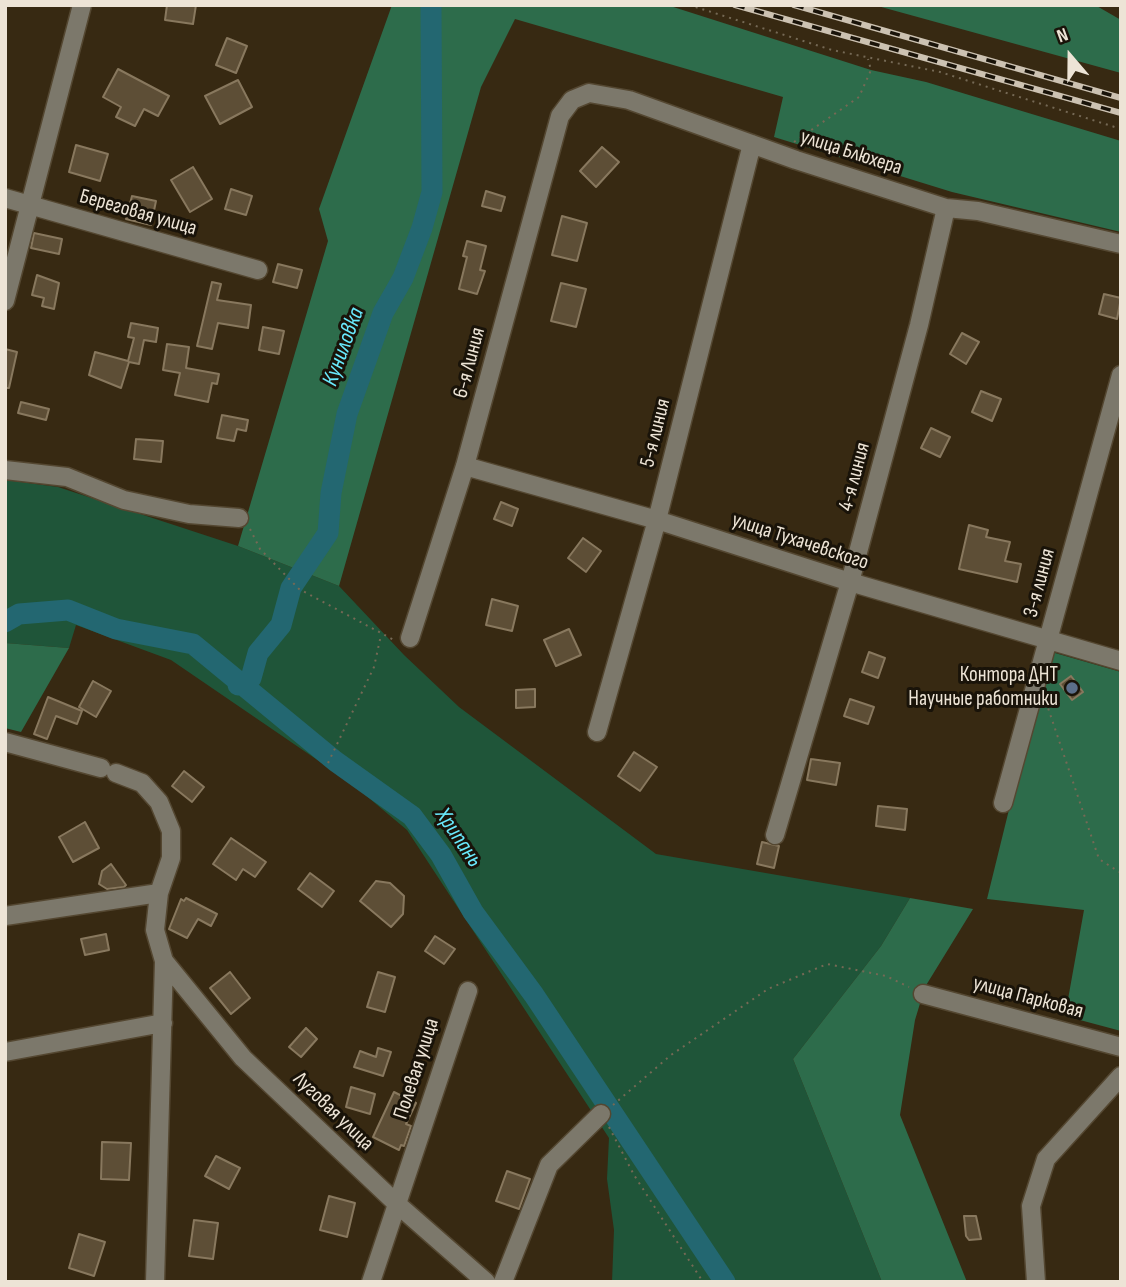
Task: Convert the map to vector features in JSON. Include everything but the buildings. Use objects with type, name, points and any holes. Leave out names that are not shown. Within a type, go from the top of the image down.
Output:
[{"type":"street","points":[[5,301],[82,5]]},
{"type":"street","name":"улица Блюхера","points":[[572,100],[589,93],[629,100],[780,154],[946,208],[978,211],[1121,244]]},
{"type":"street","name":"6-я Линия","points":[[410,638],[465,466],[560,116],[572,100]]},
{"type":"street","name":"5-я линия","points":[[597,732],[657,520],[752,144]]},
{"type":"street","name":"Береговая улица","points":[[5,198],[258,271]]},
{"type":"street","name":"4-я линия","points":[[775,835],[850,582],[919,325],[946,208]]},
{"type":"street","name":"3-я линия","points":[[1003,803],[1121,375]]},
{"type":"street","name":"улица Тухачевского","points":[[465,466],[657,520],[850,582],[1121,661]]},
{"type":"street","points":[[5,470],[67,477],[124,500],[189,514],[239,518]]},
{"type":"street","points":[[5,742],[109,770],[142,783],[159,802],[171,831],[171,858],[159,893],[155,930],[164,961],[155,1282]]},
{"type":"street","points":[[5,916],[159,893]]},
{"type":"street","name":"Луговая улица","points":[[164,961],[243,1058],[397,1204],[486,1282]]},
{"type":"street","name":"Полевая улица","points":[[371,1282],[468,990]]},
{"type":"street","name":"улица Парковая","points":[[923,994],[1121,1047]]},
{"type":"street","points":[[5,1052],[163,1023]]},
{"type":"street","points":[[1036,1282],[1031,1206],[1046,1159],[1121,1076]]},
{"type":"street","points":[[503,1282],[549,1165],[601,1114]]},
{"type":"path","points":[[689,5],[831,50],[940,72],[1121,129]]},
{"type":"path","points":[[780,154],[859,97],[871,70],[867,57]]},
{"type":"path","points":[[239,518],[253,531],[260,549],[299,589],[402,642],[410,638]]},
{"type":"path","points":[[328,763],[374,667],[382,633]]},
{"type":"path","points":[[1045,699],[1092,844],[1099,859],[1121,873]]},
{"type":"path","points":[[703,1282],[634,1175],[601,1114],[671,1055],[768,989],[827,964],[886,976],[923,994]]},
{"type":"green space","points":[[392,5],[667,5],[871,70],[926,82],[1121,141],[1121,232],[952,192],[774,137],[783,97],[515,19],[481,87],[339,586],[238,546],[328,241],[319,209]]},
{"type":"green space","points":[[874,5],[1095,5],[1121,20],[1121,73]]},
{"type":"green space","points":[[5,480],[58,487],[238,546],[339,586],[404,655],[459,707],[656,854],[910,898],[881,946],[793,1059],[882,1282],[612,1282],[614,1230],[607,1179],[609,1138],[407,830],[351,783],[171,660],[76,625],[69,648],[5,643]]},
{"type":"green space","points":[[5,643],[69,648],[21,732],[5,728]]},
{"type":"green space","points":[[1048,651],[1121,672],[1121,1031],[1065,1016],[1084,910],[987,899]]},
{"type":"green space","points":[[910,898],[973,909],[925,987],[915,1020],[900,1115],[967,1282],[882,1282],[793,1059],[881,946]]},
{"type":"waterway","name":"Куниловка","points":[[238,685],[251,678],[258,653],[281,625],[291,588],[328,533],[331,493],[347,414],[383,313],[403,278],[422,228],[432,192],[431,5]]},
{"type":"waterway","name":"Хрипань","points":[[5,622],[19,614],[68,610],[116,629],[193,644],[335,761],[412,816],[441,855],[473,912],[534,995],[725,1282]]},
{"type":"railway","points":[[735,5],[1121,113]]},
{"type":"railway","points":[[794,5],[1121,98]]},
{"type":"place","name":"Контора ДНТ Научные работники","points":[[1072,688]]}]
